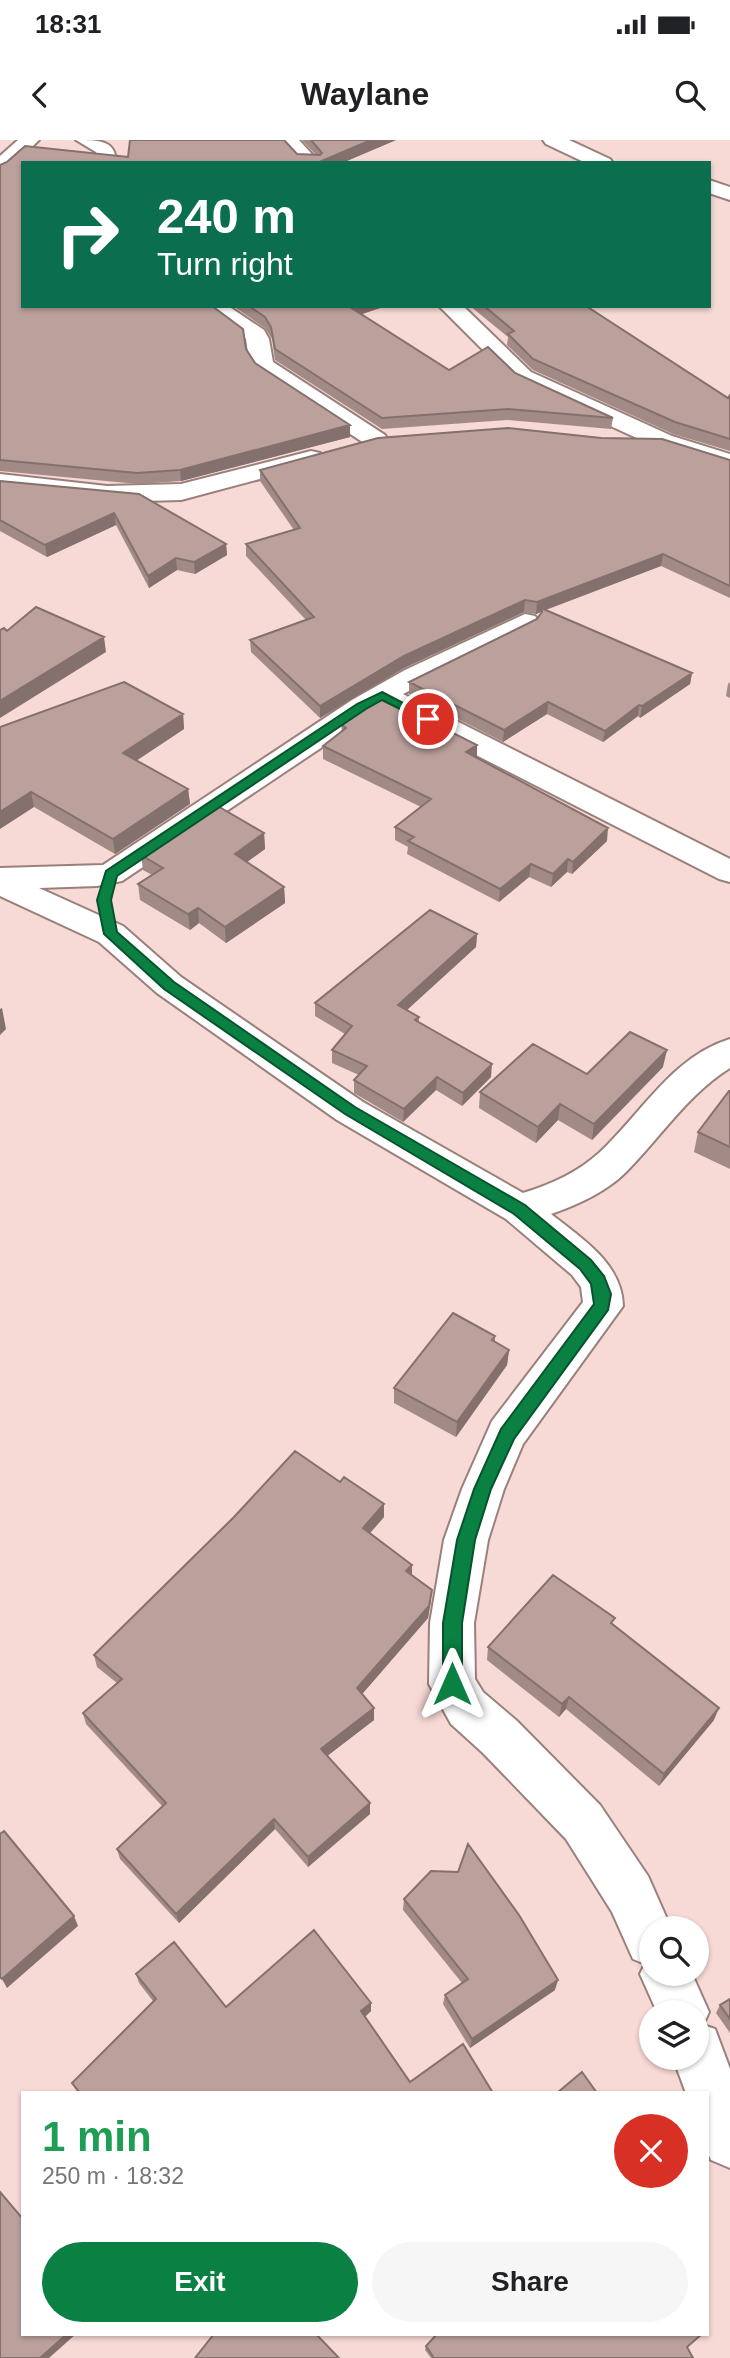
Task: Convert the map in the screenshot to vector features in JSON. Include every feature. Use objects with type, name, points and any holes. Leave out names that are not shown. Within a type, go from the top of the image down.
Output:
[{"type":"street","points":[[0,167],[29,140]]},
{"type":"street","points":[[86,140],[106,149],[106,161]]},
{"type":"street","points":[[288,140],[308,161]]},
{"type":"street","points":[[553,140],[599,161]]},
{"type":"street","points":[[711,187],[730,194]]},
{"type":"street","points":[[216,308],[256,335],[259,342],[259,360],[265,367],[376,440]]},
{"type":"street","points":[[452,308],[523,377],[663,441],[730,463]]},
{"type":"street","points":[[0,482],[107,494],[181,492],[376,440],[404,438]]},
{"type":"street","points":[[600,440],[663,441]]},
{"type":"street","points":[[0,881],[46,876],[89,878],[111,874],[382,695],[525,622]]},
{"type":"street","points":[[382,695],[730,872]]},
{"type":"street","points":[[111,874],[104,900],[111,934]]},
{"type":"street","points":[[0,881],[111,934],[169,985],[350,1111],[519,1209],[586,1264],[598,1281],[603,1294],[603,1306],[508,1434],[482,1489],[466,1540],[454,1609],[452,1684],[467,1708],[500,1737],[583,1822],[629,1894],[639,1916]]},
{"type":"street","points":[[519,1209],[564,1195],[611,1164],[681,1088],[708,1065],[730,1052]]},
{"type":"street","points":[[704,2070],[730,2141]]},
{"type":"building","points":[[130,140],[284,140],[297,154],[320,155],[322,153],[311,140],[371,140],[322,161],[21,161],[21,308],[215,308],[243,329],[246,349],[255,363],[350,425],[180,470],[137,473],[0,460],[0,165],[25,146],[128,157]]},
{"type":"building","points":[[252,308],[352,308],[449,370],[488,347],[515,373],[613,418],[508,409],[382,418],[275,349],[271,327],[265,317]]},
{"type":"building","points":[[486,308],[589,308],[728,398],[730,395],[730,439],[675,422],[533,359],[508,334],[514,331]]},
{"type":"building","points":[[508,428],[601,438],[662,439],[730,460],[730,586],[663,554],[537,602],[525,600],[404,656],[320,706],[250,640],[314,617],[246,544],[300,528],[260,470],[378,438]]},
{"type":"building","points":[[0,481],[139,494],[226,544],[194,562],[176,558],[148,576],[114,513],[45,545],[0,520]]},
{"type":"building","points":[[36,607],[104,637],[0,701],[0,630],[4,628],[7,631]]},
{"type":"building","points":[[541,608],[692,673],[642,706],[639,705],[605,731],[548,702],[504,730],[409,682],[537,619],[542,612]]},
{"type":"building","points":[[124,682],[183,714],[123,753],[188,789],[113,839],[31,792],[0,812],[0,727]]},
{"type":"building","points":[[382,697],[477,745],[466,752],[608,828],[573,862],[568,859],[553,874],[531,864],[500,889],[408,841],[414,837],[395,827],[431,799],[323,746],[346,728],[341,724]]},
{"type":"building","points":[[216,805],[264,833],[235,854],[284,887],[225,927],[198,908],[188,914],[138,884],[163,868],[141,855]]},
{"type":"building","points":[[430,910],[477,934],[398,1005],[419,1017],[415,1020],[492,1064],[463,1093],[437,1077],[404,1109],[354,1080],[367,1066],[332,1050],[352,1026],[315,1003]]},
{"type":"building","points":[[630,1032],[667,1050],[594,1124],[560,1104],[538,1127],[480,1092],[533,1044],[587,1074]]},
{"type":"building","points":[[730,1091],[730,1147],[698,1132]]},
{"type":"building","points":[[453,1313],[495,1336],[492,1340],[509,1350],[457,1422],[394,1388]]},
{"type":"building","points":[[295,1451],[340,1482],[344,1477],[384,1504],[363,1528],[412,1565],[406,1571],[432,1590],[429,1606],[357,1688],[374,1708],[321,1749],[370,1803],[308,1857],[274,1819],[176,1914],[117,1849],[166,1803],[83,1713],[122,1679],[94,1655],[234,1517]]},
{"type":"building","points":[[553,1575],[615,1618],[611,1623],[719,1708],[664,1774],[569,1697],[562,1704],[488,1647]]},
{"type":"building","points":[[4,1831],[74,1916],[2,1979],[0,1834]]},
{"type":"building","points":[[468,1844],[519,1915],[558,1980],[472,2039],[445,1995],[468,1979],[404,1899],[431,1871],[458,1872]]},
{"type":"building","points":[[314,1930],[371,2003],[361,2011],[410,2082],[463,2044],[492,2091],[78,2091],[72,2083],[156,1999],[136,1974],[174,1942],[226,2007]]},
{"type":"building","points":[[730,1999],[730,2019],[720,2005]]},
{"type":"building","points":[[582,2072],[596,2091],[559,2091]]},
{"type":"building","points":[[0,2192],[21,2217],[21,2336],[65,2336],[40,2358],[0,2358]]},
{"type":"building","points":[[212,2336],[318,2336],[339,2358],[195,2358]]},
{"type":"building","points":[[435,2336],[700,2336],[687,2347],[693,2358],[434,2358],[426,2346]]},
{"type":"route","points":[[428,719],[382,695],[362,706],[111,874],[104,900],[111,934],[169,985],[350,1111],[519,1209],[586,1264],[598,1281],[603,1294],[603,1306],[508,1434],[482,1489],[466,1540],[452,1623],[452,1684]]}]
